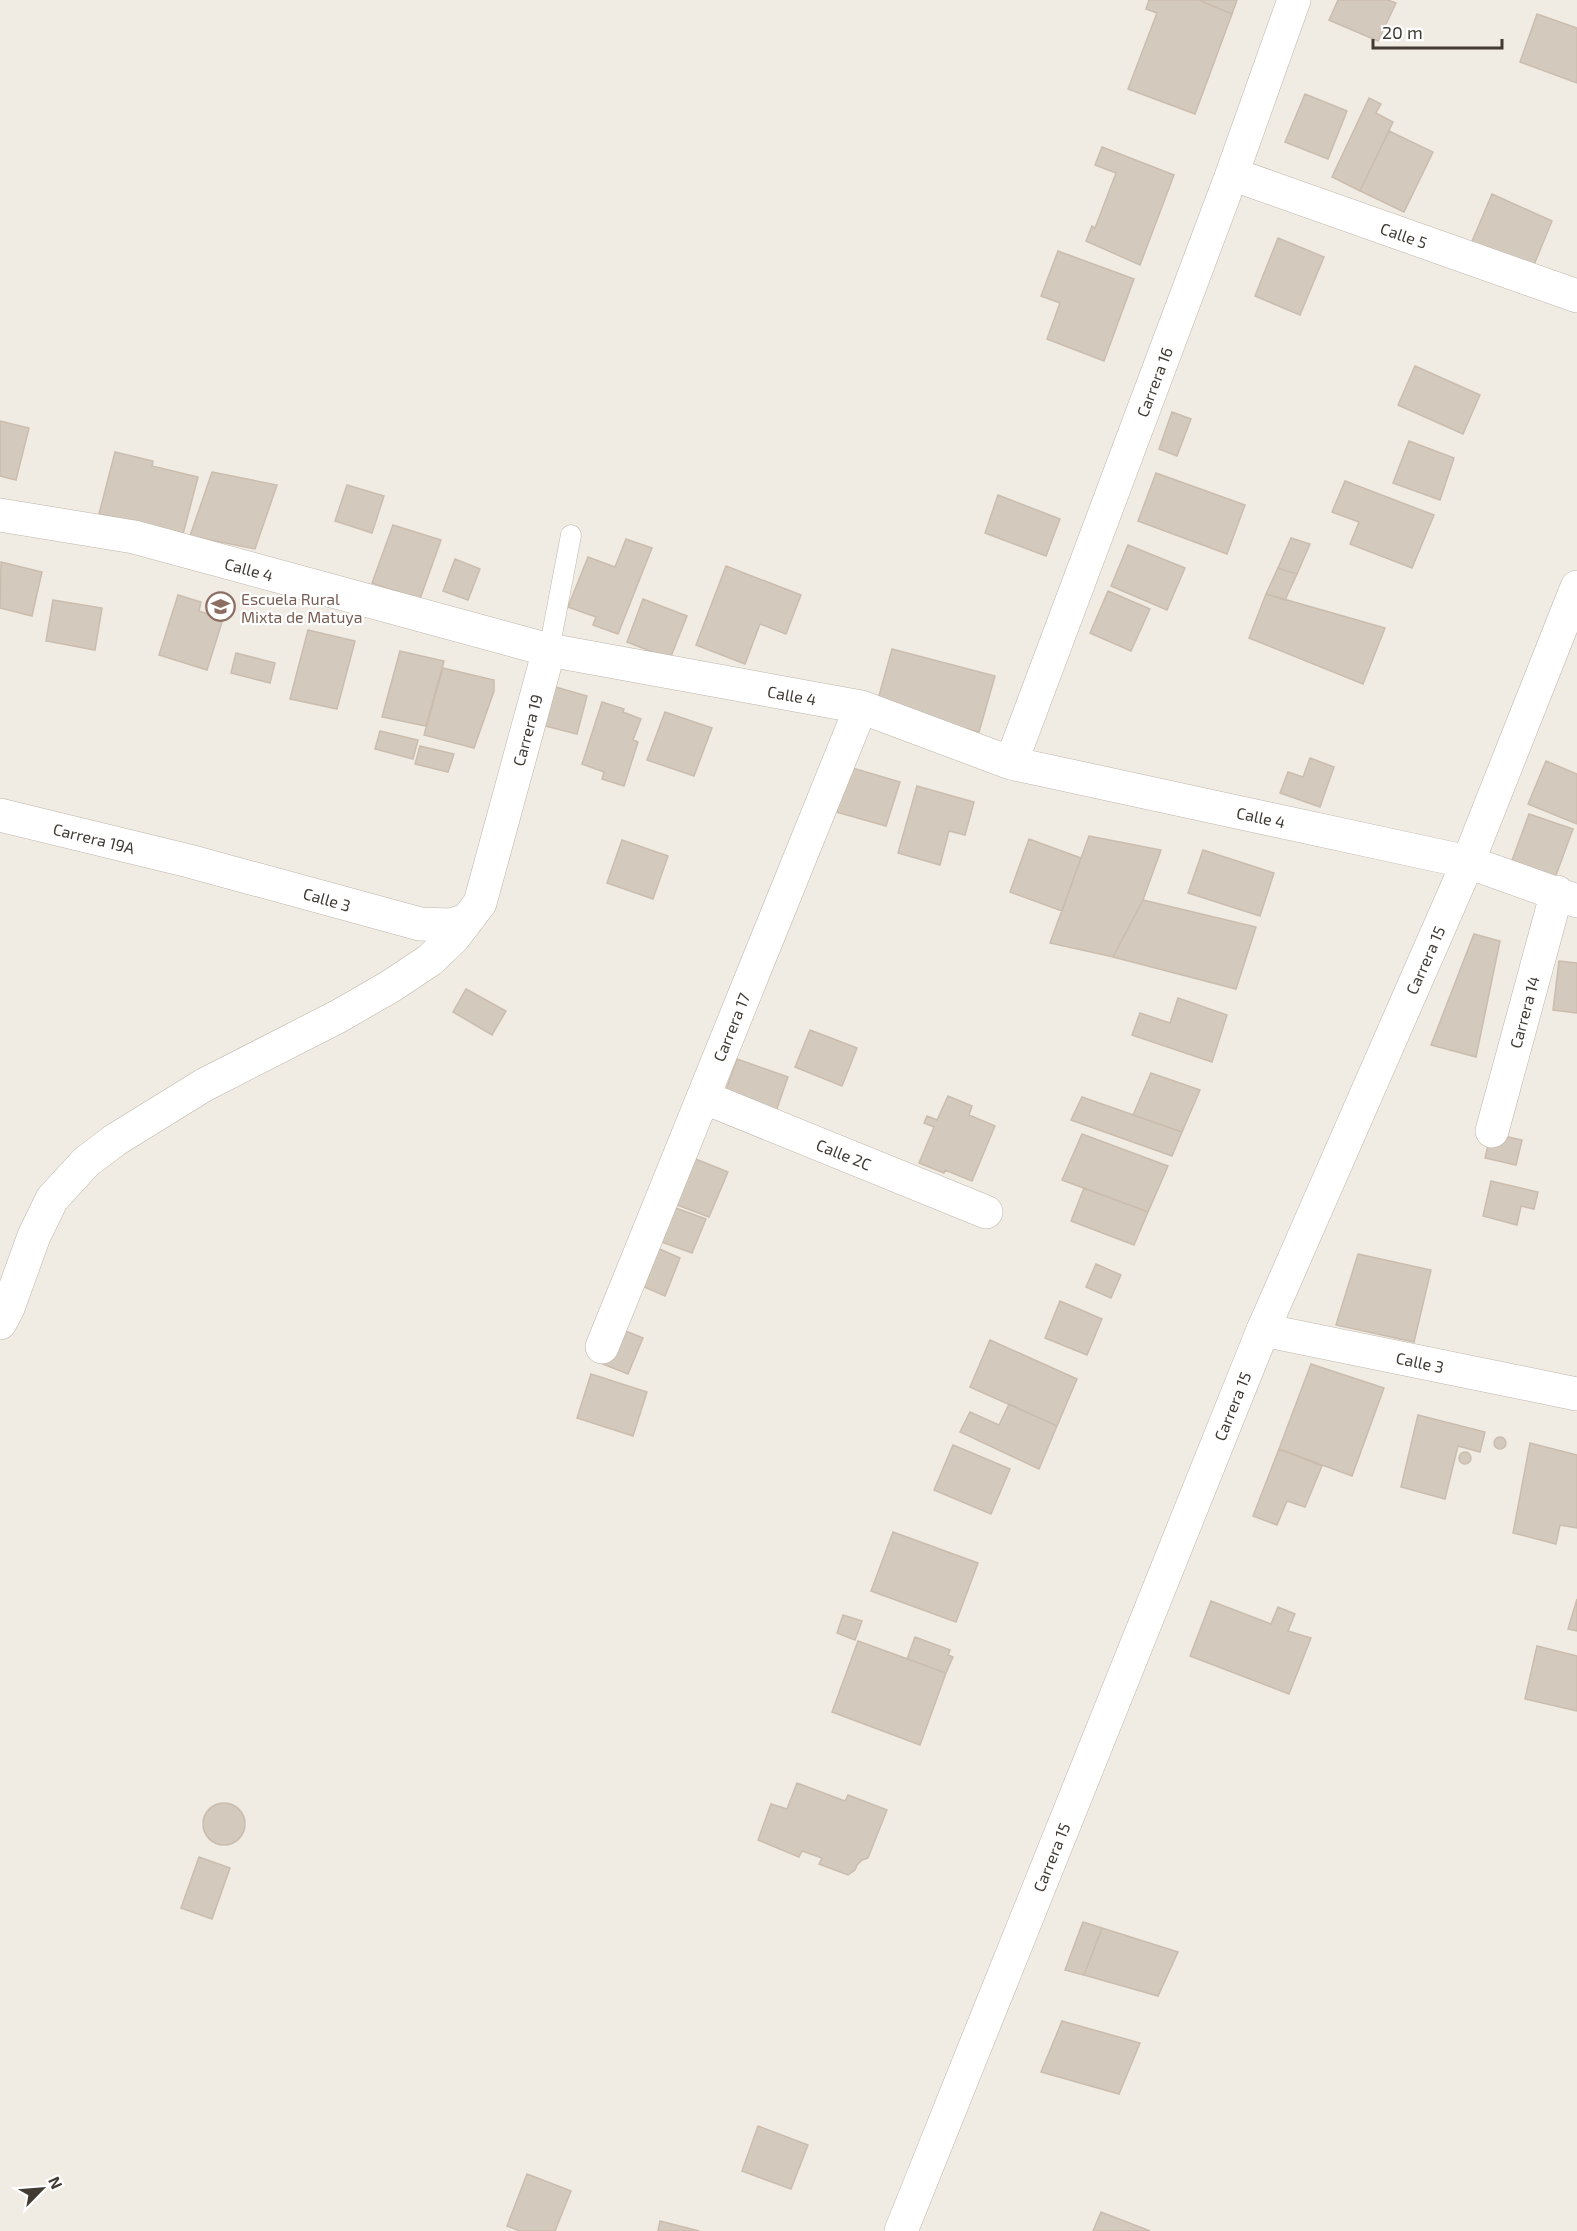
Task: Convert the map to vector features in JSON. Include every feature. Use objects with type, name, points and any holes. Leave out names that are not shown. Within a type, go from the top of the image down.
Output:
[{"type":"street","name":"Carrera 16","points":[[1011,763],[1232,174],[1294,0]]},
{"type":"street","name":"Calle 5","points":[[1232,174],[1577,296]]},
{"type":"street","name":"Calle 4","points":[[0,515],[134,537],[549,650],[861,707],[1011,763],[1468,862],[1567,897]]},
{"type":"street","name":"Carrera 15","points":[[901,2231],[1263,1330],[1468,862],[1577,586]]},
{"type":"street","name":"Carrera 19","points":[[0,1323],[8,1308],[34,1236],[52,1199],[86,1162],[115,1140],[204,1085],[339,1016],[391,986],[430,960],[454,937],[480,903],[549,650]]},
{"type":"street","name":"Carrera 17","points":[[602,1347],[861,707]]},
{"type":"street","name":"Carrera 19A","points":[[0,815],[189,861]]},
{"type":"street","name":"Calle 3","points":[[189,861],[420,924],[450,925],[467,920]]},
{"type":"street","name":"Carrera 14","points":[[1491,1131],[1567,897]]},
{"type":"street","name":"Calle 2C","points":[[703,1097],[986,1212]]},
{"type":"street","name":"Calle 3","points":[[1263,1330],[1577,1394]]},
{"type":"lane","name":"Carrera 19","points":[[549,650],[571,535]]},
{"type":"building","points":[[1149,0],[1199,0],[1232,14],[1195,114],[1128,89],[1157,13],[1146,9]]},
{"type":"building","points":[[1199,0],[1237,0],[1232,14]]},
{"type":"building","points":[[1338,0],[1388,0],[1396,3],[1378,41],[1329,20]]},
{"type":"building","points":[[1537,14],[1577,28],[1577,83],[1520,62]]},
{"type":"building","points":[[1305,94],[1347,111],[1328,159],[1285,142]]},
{"type":"building","points":[[1369,98],[1381,104],[1376,113],[1393,122],[1360,191],[1332,177]]},
{"type":"building","points":[[1389,131],[1433,152],[1404,212],[1360,191]]},
{"type":"building","points":[[1102,147],[1174,175],[1140,265],[1086,241],[1092,226],[1095,228],[1116,173],[1095,165]]},
{"type":"building","points":[[1492,194],[1552,221],[1531,272],[1470,246]]},
{"type":"building","points":[[1278,238],[1324,257],[1300,315],[1255,296]]},
{"type":"building","points":[[1058,251],[1134,279],[1104,361],[1047,339],[1060,303],[1041,296]]},
{"type":"building","points":[[1415,366],[1480,395],[1463,434],[1398,405]]},
{"type":"building","points":[[1172,412],[1191,419],[1177,456],[1159,449]]},
{"type":"building","points":[[0,421],[29,428],[16,480],[0,476]]},
{"type":"building","points":[[1409,441],[1454,458],[1440,500],[1393,483]]},
{"type":"building","points":[[115,452],[153,461],[152,466],[198,477],[183,534],[99,514]]},
{"type":"building","points":[[212,472],[277,485],[255,549],[190,536]]},
{"type":"building","points":[[1156,473],[1245,505],[1227,554],[1138,521]]},
{"type":"building","points":[[1345,481],[1434,515],[1412,568],[1350,544],[1359,522],[1332,512]]},
{"type":"building","points":[[347,485],[384,496],[372,533],[335,521]]},
{"type":"building","points":[[998,495],[1060,519],[1046,556],[985,533]]},
{"type":"building","points":[[393,525],[441,540],[420,599],[372,583]]},
{"type":"building","points":[[1291,538],[1310,544],[1297,574],[1278,568]]},
{"type":"building","points":[[626,539],[652,548],[618,634],[593,625],[596,617],[568,607],[588,557],[615,567]]},
{"type":"building","points":[[1128,545],[1185,568],[1167,610],[1111,586]]},
{"type":"building","points":[[455,559],[480,569],[468,600],[443,591]]},
{"type":"building","points":[[1,562],[42,572],[32,616],[0,608]]},
{"type":"building","points":[[726,566],[801,595],[786,634],[760,624],[745,664],[696,645]]},
{"type":"building","points":[[1278,568],[1297,574],[1285,600],[1266,594]]},
{"type":"building","points":[[1108,591],[1150,609],[1131,651],[1090,633]]},
{"type":"building","points":[[1266,594],[1385,628],[1363,684],[1249,638]]},
{"type":"building","points":[[178,595],[201,602],[199,611],[223,619],[207,670],[159,655]]},
{"type":"building","points":[[643,599],[687,616],[670,659],[627,642]]},
{"type":"building","points":[[53,600],[102,608],[95,650],[46,641]]},
{"type":"building","points":[[308,630],[355,641],[337,709],[290,699]]},
{"type":"building","points":[[892,649],[995,676],[979,732],[901,712],[875,710]]},
{"type":"building","points":[[400,651],[444,661],[426,726],[382,717]]},
{"type":"building","points":[[236,653],[275,663],[270,683],[231,673]]},
{"type":"building","points":[[443,668],[494,680],[494,691],[474,748],[424,735]]},
{"type":"building","points":[[552,686],[587,696],[577,734],[541,725]]},
{"type":"building","points":[[602,702],[624,709],[623,712],[641,719],[633,740],[638,742],[624,786],[602,779],[604,772],[582,764]]},
{"type":"building","points":[[665,712],[712,728],[694,776],[647,760]]},
{"type":"building","points":[[380,731],[418,740],[413,759],[375,749]]},
{"type":"building","points":[[420,746],[454,754],[448,772],[415,764]]},
{"type":"building","points":[[1310,758],[1334,767],[1320,807],[1280,793],[1288,772],[1303,777]]},
{"type":"building","points":[[1546,761],[1577,774],[1577,824],[1528,804]]},
{"type":"building","points":[[849,767],[900,782],[886,826],[836,812]]},
{"type":"building","points":[[917,786],[974,802],[965,835],[949,831],[940,865],[898,853]]},
{"type":"building","points":[[1529,814],[1573,829],[1555,878],[1511,863]]},
{"type":"building","points":[[1089,836],[1161,850],[1143,900],[1113,957],[1050,943]]},
{"type":"building","points":[[1029,839],[1081,858],[1062,911],[1010,892]]},
{"type":"building","points":[[622,840],[668,856],[653,899],[607,883]]},
{"type":"building","points":[[1203,850],[1274,873],[1260,916],[1188,893]]},
{"type":"building","points":[[1143,900],[1256,927],[1236,989],[1113,957]]},
{"type":"building","points":[[1474,934],[1500,941],[1476,1057],[1431,1045]]},
{"type":"building","points":[[1559,961],[1577,963],[1577,1013],[1553,1010]]},
{"type":"building","points":[[466,989],[506,1011],[492,1035],[453,1012]]},
{"type":"building","points":[[1178,998],[1227,1015],[1212,1062],[1132,1035],[1140,1013],[1170,1023]]},
{"type":"building","points":[[810,1030],[857,1048],[842,1086],[795,1067]]},
{"type":"building","points":[[737,1059],[788,1077],[773,1120],[722,1101]]},
{"type":"building","points":[[1151,1073],[1200,1090],[1182,1132],[1133,1115]]},
{"type":"building","points":[[948,1096],[972,1106],[969,1115],[995,1126],[972,1181],[919,1163],[934,1127],[924,1123],[927,1116],[937,1120]]},
{"type":"building","points":[[1082,1097],[1182,1132],[1172,1156],[1071,1120]]},
{"type":"building","points":[[1491,1133],[1522,1140],[1516,1165],[1485,1158]]},
{"type":"building","points":[[1082,1134],[1168,1166],[1148,1212],[1062,1180]]},
{"type":"building","points":[[683,1154],[728,1172],[709,1217],[664,1200]]},
{"type":"building","points":[[1491,1181],[1538,1192],[1534,1209],[1521,1206],[1517,1225],[1483,1216]]},
{"type":"building","points":[[1084,1188],[1148,1212],[1134,1245],[1071,1221]]},
{"type":"building","points":[[662,1203],[706,1219],[692,1253],[648,1237]]},
{"type":"building","points":[[646,1243],[680,1258],[665,1296],[631,1281]]},
{"type":"building","points":[[1358,1254],[1431,1270],[1414,1342],[1336,1325]]},
{"type":"building","points":[[1096,1264],[1121,1275],[1111,1298],[1086,1287]]},
{"type":"building","points":[[1060,1301],[1102,1319],[1087,1355],[1045,1338]]},
{"type":"building","points":[[613,1326],[643,1338],[628,1374],[598,1362]]},
{"type":"building","points":[[990,1340],[1077,1379],[1057,1426],[970,1387]]},
{"type":"building","points":[[1311,1364],[1384,1388],[1352,1476],[1279,1449]]},
{"type":"building","points":[[591,1374],[647,1392],[633,1436],[577,1418]]},
{"type":"building","points":[[1009,1404],[1057,1426],[1039,1469],[960,1432],[970,1412],[999,1425]]},
{"type":"building","points":[[1418,1415],[1485,1432],[1480,1452],[1458,1446],[1445,1499],[1401,1487]]},
{"type":"building","points":[[1502,1437],[1505,1438],[1505,1448],[1498,1449],[1495,1448],[1494,1441],[1495,1438]]},
{"type":"building","points":[[1530,1443],[1577,1455],[1577,1528],[1560,1525],[1556,1544],[1513,1533]]},
{"type":"building","points":[[953,1445],[1010,1469],[991,1514],[934,1490]]},
{"type":"building","points":[[1279,1449],[1322,1466],[1305,1507],[1287,1501],[1277,1525],[1253,1516]]},
{"type":"building","points":[[1467,1452],[1470,1453],[1470,1463],[1463,1464],[1460,1463],[1459,1456],[1460,1453]]},
{"type":"building","points":[[893,1532],[978,1563],[956,1622],[871,1591]]},
{"type":"building","points":[[1577,1599],[1577,1631],[1568,1629]]},
{"type":"building","points":[[1211,1601],[1271,1624],[1278,1607],[1295,1614],[1288,1631],[1311,1638],[1289,1694],[1190,1656]]},
{"type":"building","points":[[843,1615],[862,1621],[855,1640],[837,1633]]},
{"type":"building","points":[[915,1637],[950,1650],[948,1655],[953,1657],[946,1673],[907,1659]]},
{"type":"building","points":[[858,1641],[946,1673],[920,1745],[832,1712]]},
{"type":"building","points":[[1537,1646],[1577,1656],[1577,1711],[1525,1699]]},
{"type":"building","points":[[797,1783],[845,1801],[848,1795],[887,1810],[868,1858],[862,1860],[848,1875],[819,1864],[822,1858],[802,1851],[799,1857],[758,1840],[771,1804],[787,1809]]},
{"type":"building","points":[[224,1803],[232,1804],[239,1809],[244,1816],[244,1832],[239,1839],[232,1844],[224,1845],[216,1844],[209,1839],[204,1832],[203,1824],[204,1816],[209,1809],[216,1804]]},
{"type":"building","points":[[199,1857],[230,1868],[212,1919],[181,1908]]},
{"type":"building","points":[[1083,1922],[1102,1928],[1084,1975],[1065,1970]]},
{"type":"building","points":[[1102,1928],[1178,1952],[1158,1996],[1084,1975]]},
{"type":"building","points":[[1062,2021],[1140,2043],[1119,2094],[1041,2072]]},
{"type":"building","points":[[758,2126],[808,2145],[791,2189],[742,2171]]},
{"type":"building","points":[[527,2174],[571,2191],[555,2231],[520,2231],[507,2226]]},
{"type":"building","points":[[1101,2212],[1150,2231],[1093,2231]]},
{"type":"building","points":[[660,2221],[699,2231],[658,2231]]},
{"type":"place","name":"Escuela Rural Mixta de Matuya","points":[[220,607]]}]
